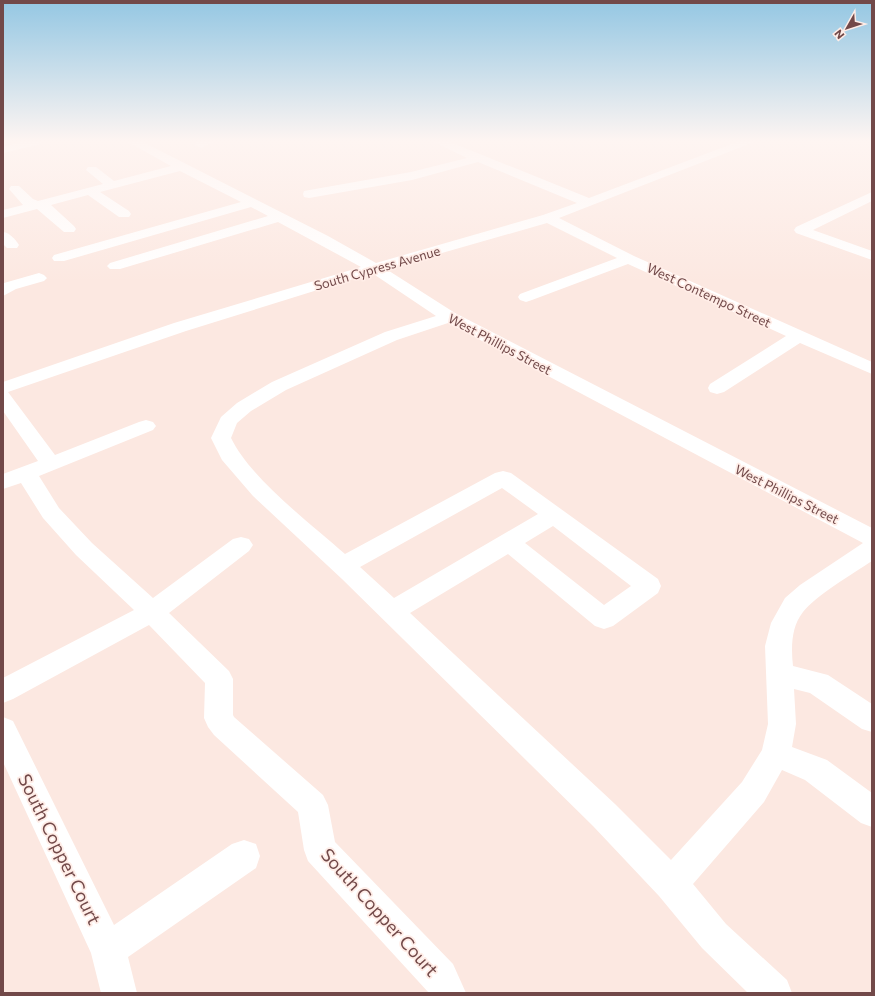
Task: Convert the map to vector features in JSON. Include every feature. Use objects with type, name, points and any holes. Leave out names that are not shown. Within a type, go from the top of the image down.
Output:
[{"type":"street","points":[[3,214],[97,188]]},
{"type":"street","name":"West Phillips Street","points":[[223,188],[374,268],[449,317],[872,538]]},
{"type":"street","points":[[309,194],[341,188]]},
{"type":"street","points":[[552,188],[589,203]]},
{"type":"street","name":"South Cypress Avenue","points":[[3,388],[180,327],[374,268],[548,218],[627,188]]},
{"type":"street","points":[[15,189],[28,202],[45,208],[69,229]]},
{"type":"street","points":[[90,190],[124,214]]},
{"type":"street","points":[[872,196],[800,230],[872,256]]},
{"type":"street","points":[[59,258],[252,203]]},
{"type":"street","points":[[115,266],[279,217]]},
{"type":"street","name":"West Contempo Street","points":[[548,218],[630,259],[872,369]]},
{"type":"street","points":[[526,297],[630,259]]},
{"type":"street","points":[[3,291],[10,286],[39,278]]},
{"type":"street","points":[[449,317],[391,336],[279,386],[244,407],[228,421],[221,438],[229,455],[261,491],[343,566],[604,815],[671,884],[714,936],[774,993]]},
{"type":"street","points":[[717,388],[798,336]]},
{"type":"street","name":"South Copper Court","points":[[3,397],[27,473],[51,513],[84,549],[152,612],[218,679],[220,695],[218,718],[224,726],[312,805],[320,850],[440,977],[448,993]]},
{"type":"street","points":[[27,473],[146,426]]},
{"type":"street","points":[[343,566],[503,478],[649,586],[604,619],[509,542]]},
{"type":"street","points":[[391,612],[554,516]]},
{"type":"street","points":[[3,691],[152,612],[241,545]]},
{"type":"street","points":[[671,884],[753,792],[776,754],[782,724],[778,646],[784,623],[794,605],[809,592],[872,549]]},
{"type":"street","points":[[780,674],[818,683],[872,720]]},
{"type":"street","name":"South Copper Court","points":[[3,730],[108,950],[119,993]]},
{"type":"street","points":[[776,754],[816,770],[872,812]]},
{"type":"street","points":[[108,950],[244,856]]}]
